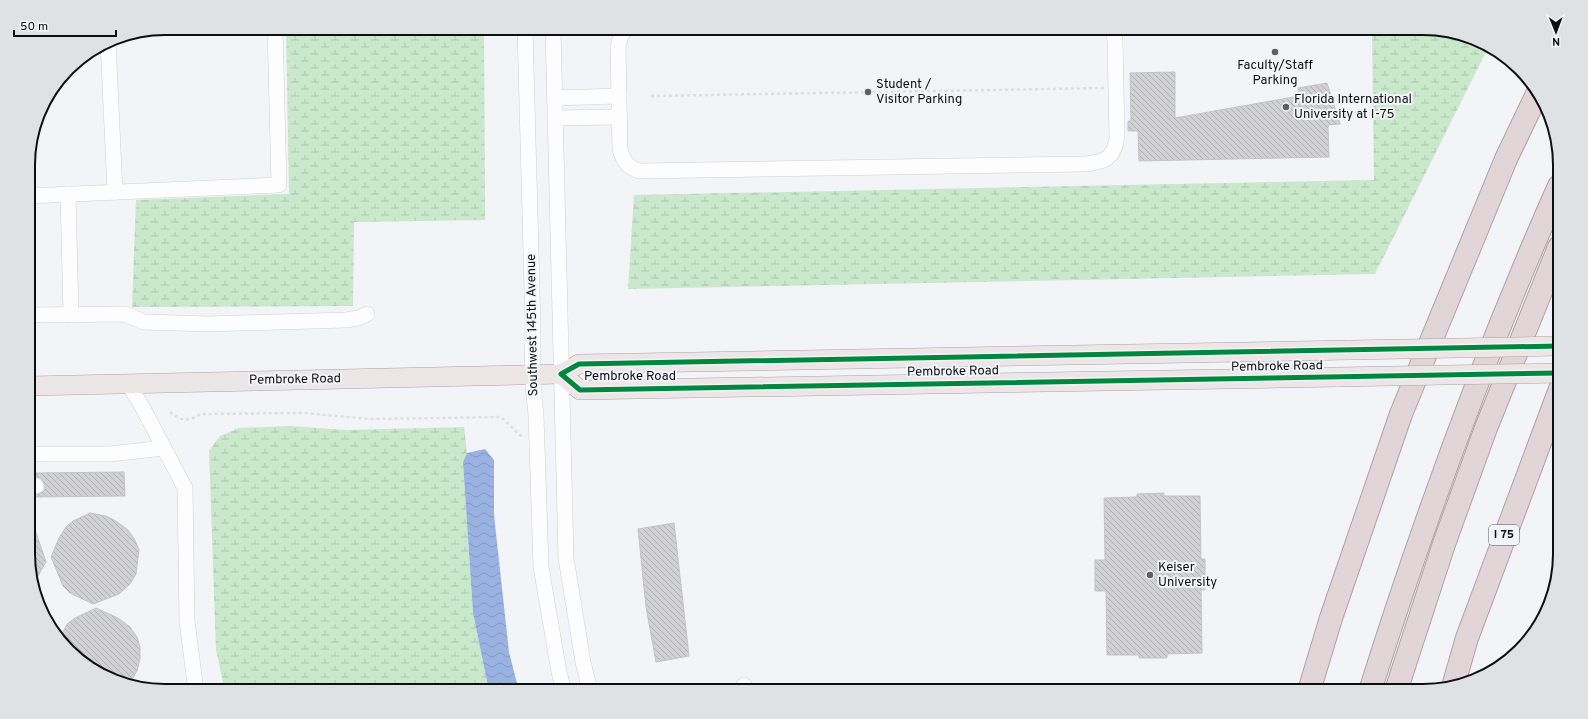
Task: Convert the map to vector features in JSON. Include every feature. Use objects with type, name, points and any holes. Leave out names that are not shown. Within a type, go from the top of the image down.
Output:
[{"type":"highway","points":[[1311,684],[1331,618],[1401,414],[1506,159],[1535,98]]},
{"type":"highway","points":[[1372,684],[1421,536],[1463,422],[1508,306],[1553,200]]},
{"type":"highway","points":[[1398,684],[1444,544],[1486,428],[1553,262]]},
{"type":"highway","name":"I 75","points":[[1455,680],[1467,638],[1553,408]]},
{"type":"main road","name":"Pembroke Road","points":[[35,386],[561,374],[579,364],[1553,346]]},
{"type":"main road","name":"Pembroke Road","points":[[561,374],[580,390],[1553,372]]},
{"type":"street","points":[[35,196],[279,185],[275,35]]},
{"type":"street","name":"Southwest 145th Avenue","points":[[525,35],[533,335],[532,375],[536,415],[541,567],[562,684]]},
{"type":"street","name":"Southwest 145th Avenue","points":[[553,35],[566,558],[582,662],[588,684]]},
{"type":"street","points":[[621,35],[618,47],[620,149],[622,157],[630,167],[640,172],[1095,163],[1105,160],[1114,150],[1117,138],[1114,35]]},
{"type":"street","points":[[108,48],[115,192]]},
{"type":"street","points":[[554,98],[619,96]]},
{"type":"street","points":[[555,118],[619,117]]},
{"type":"street","points":[[68,194],[71,315]]},
{"type":"street","points":[[35,315],[125,314],[144,322],[208,324],[346,320],[358,318],[367,314]]},
{"type":"street","points":[[128,383],[185,488],[187,621],[195,684]]},
{"type":"street","points":[[35,454],[110,454],[164,448]]},
{"type":"path","points":[[651,96],[1116,88]]},
{"type":"path","points":[[170,412],[178,419],[193,419],[200,414],[304,413],[370,419],[501,417],[524,438]]},
{"type":"green space","points":[[286,35],[484,35],[485,220],[354,222],[353,306],[132,307],[136,200],[289,194]]},
{"type":"green space","points":[[1372,35],[1423,35],[1449,37],[1486,51],[1375,274],[628,289],[634,195],[1374,180]]},
{"type":"green space","points":[[289,426],[346,430],[464,427],[467,453],[463,462],[473,613],[488,684],[223,684],[216,650],[209,451],[220,436],[239,428]]},
{"type":"water","points":[[485,449],[494,460],[494,515],[509,652],[517,684],[488,684],[473,613],[463,462],[467,453]]},
{"type":"building","name":"Florida International University at I-75","points":[[1175,72],[1175,118],[1299,96],[1298,88],[1327,83],[1340,124],[1328,125],[1329,157],[1139,161],[1138,131],[1128,131],[1128,121],[1131,121],[1130,73]]},
{"type":"building","points":[[124,472],[125,496],[36,497],[36,495],[44,491],[45,486],[41,478],[35,477],[35,473]]},
{"type":"building","name":"Keiser University","points":[[1164,493],[1164,496],[1200,496],[1201,559],[1205,559],[1205,590],[1201,590],[1202,653],[1167,654],[1167,658],[1139,658],[1139,655],[1107,655],[1106,591],[1095,591],[1095,560],[1105,560],[1104,498],[1137,497],[1137,494]]},
{"type":"building","points":[[90,513],[106,516],[128,530],[135,540],[139,550],[136,574],[130,584],[119,594],[93,604],[70,593],[63,586],[51,557],[59,538],[66,527],[73,521]]},
{"type":"building","points":[[674,523],[689,656],[656,662],[646,607],[638,529]]},
{"type":"building","points":[[35,530],[46,562],[37,577]]},
{"type":"building","points":[[96,608],[118,618],[130,627],[137,637],[140,647],[140,659],[137,671],[131,680],[100,667],[73,646],[62,633],[67,624],[75,618]]},
{"type":"cycle path","points":[[1553,346],[579,364],[561,374],[580,390],[1553,373]]},
{"type":"place","name":"Faculty/Staff Parking","points":[[1275,52]]},
{"type":"place","name":"Student / Visitor Parking","points":[[868,92]]},
{"type":"place","name":"Florida International University at I-75","points":[[1286,107]]},
{"type":"place","name":"Keiser University","points":[[1150,575]]}]
